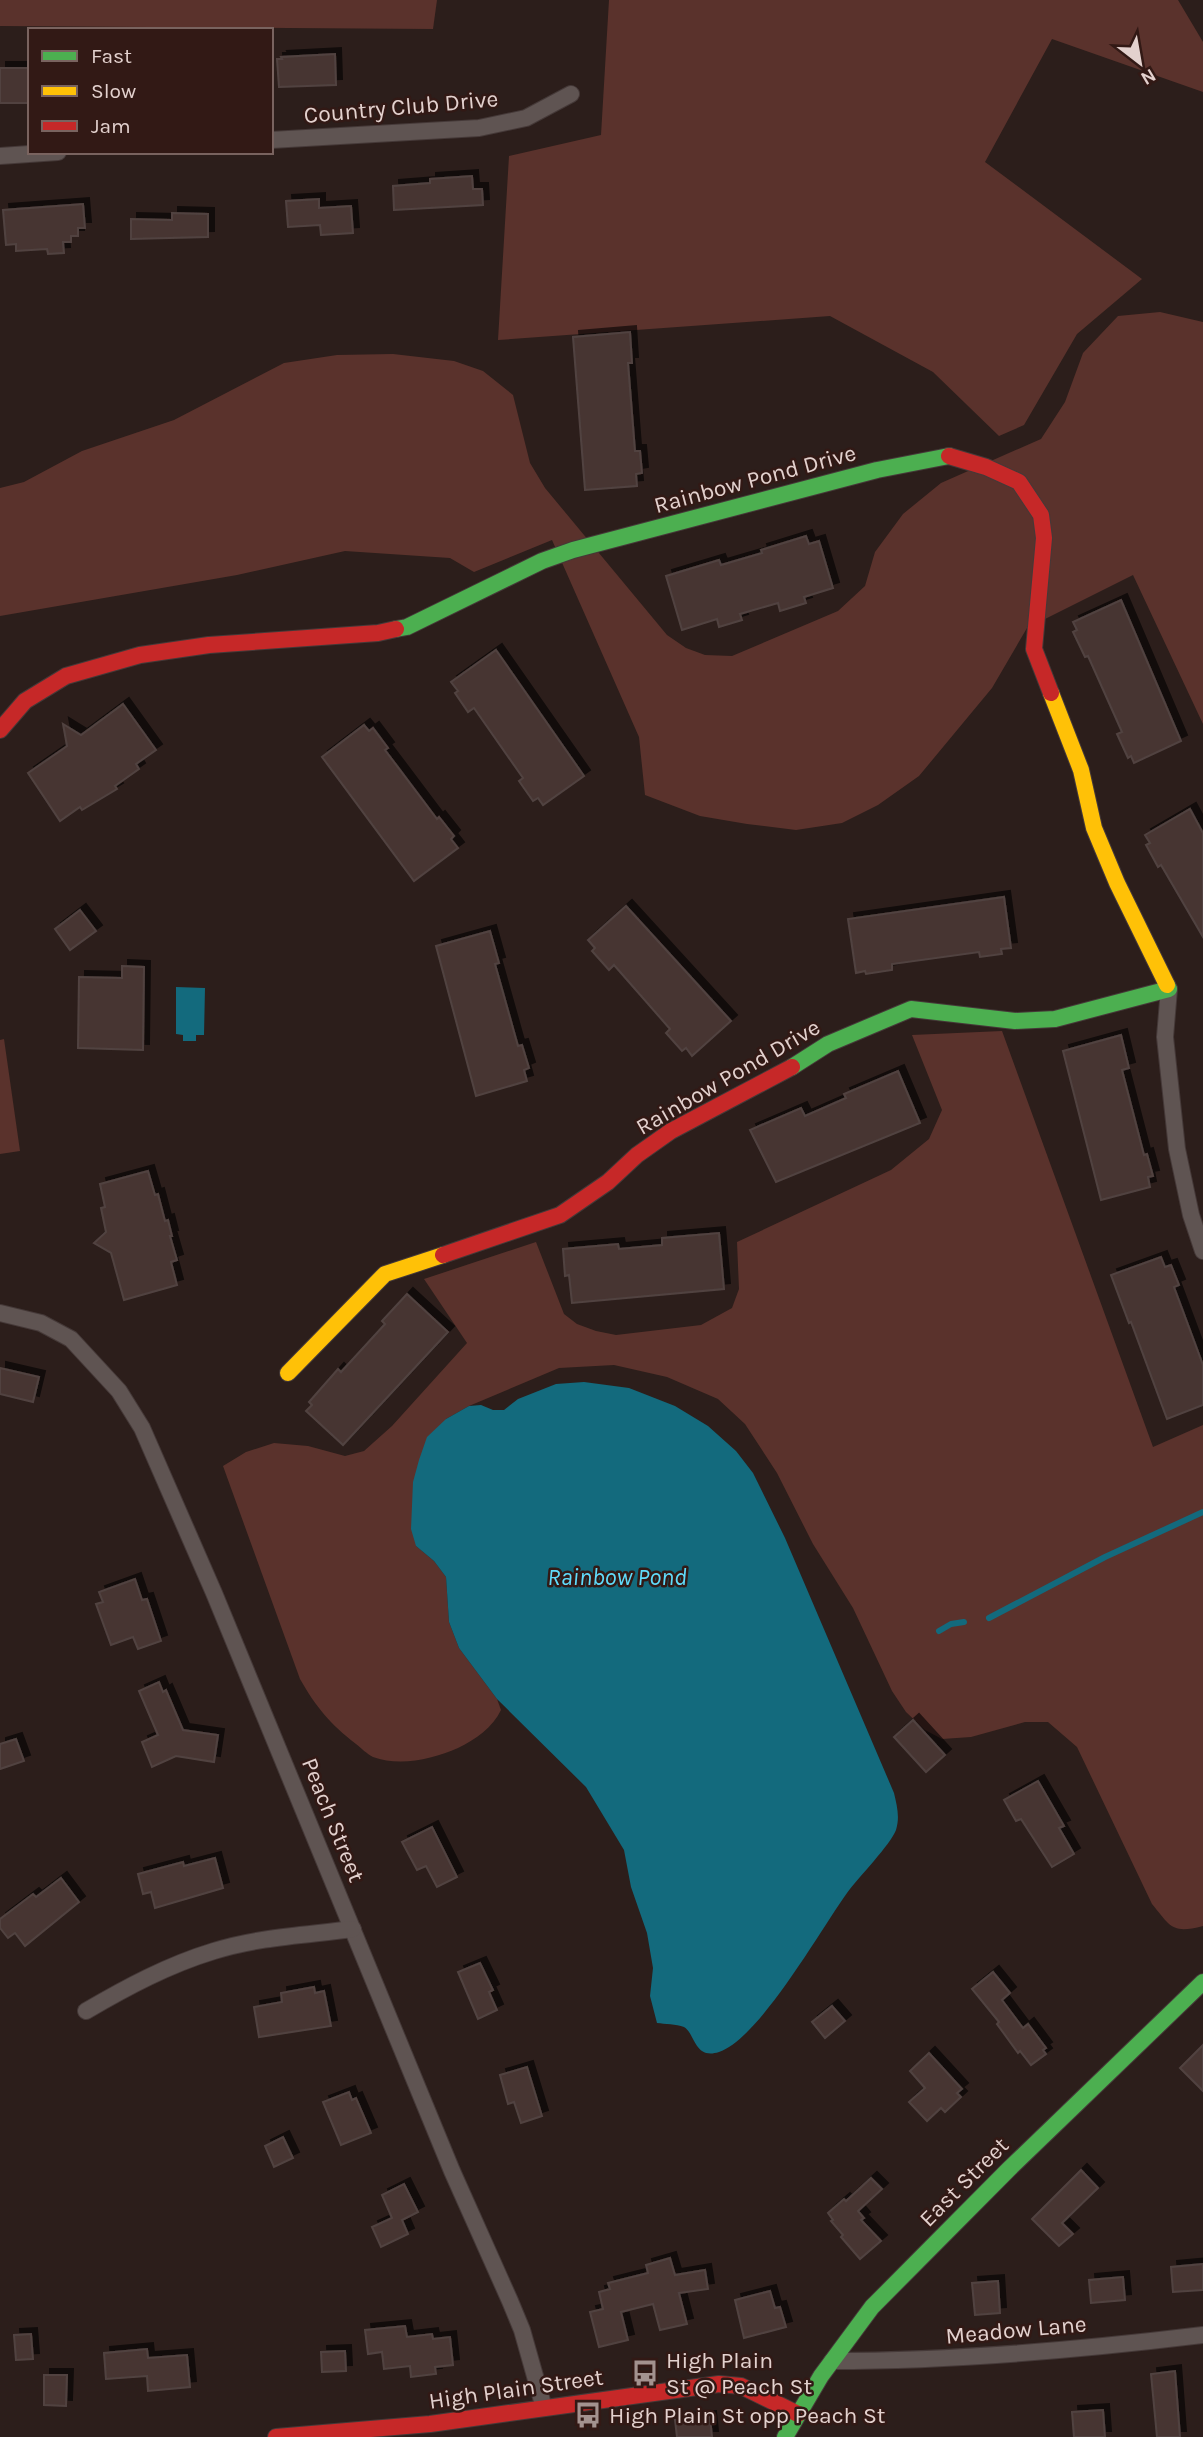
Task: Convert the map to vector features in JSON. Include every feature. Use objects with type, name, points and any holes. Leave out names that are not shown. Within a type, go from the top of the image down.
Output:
[{"type":"street","name":"Country Club Drive","points":[[273,140],[479,128],[526,118],[571,94]]},
{"type":"street","points":[[0,156],[29,154]]},
{"type":"street","name":"Rainbow Pond Drive","points":[[0,730],[25,701],[66,676],[86,669],[140,655],[209,645],[379,633],[407,627],[542,561],[573,550],[877,470],[948,456],[986,467],[1019,482],[1041,514],[1044,538],[1035,609],[1034,649],[1081,770],[1094,828],[1117,883],[1169,989],[1055,1019],[1015,1021],[911,1009],[828,1044],[786,1071],[671,1131],[560,1215],[385,1274],[288,1373]]},
{"type":"street","points":[[1169,989],[1165,1037],[1177,1149],[1191,1215],[1203,1251]]},
{"type":"street","name":"Peach Street","points":[[0,1313],[41,1323],[71,1339],[119,1391],[142,1428],[214,1593],[452,2171],[522,2330],[544,2409]]},
{"type":"street","points":[[86,2011],[171,1966],[216,1950],[266,1940],[354,1929]]},
{"type":"street","name":"East Street","points":[[785,2437],[832,2361],[872,2307],[1009,2169],[1203,1982]]},
{"type":"street","name":"Meadow Lane","points":[[832,2361],[916,2361],[1017,2354],[1203,2335]]},
{"type":"street","name":"High Plain Street","points":[[276,2437],[430,2424],[719,2384],[741,2386],[798,2414]]},
{"type":"shaded area","points":[[0,0],[437,0],[433,29],[0,26]]},
{"type":"shaded area","points":[[609,0],[1178,0],[1203,42],[1203,92],[1052,39],[985,162],[1142,279],[1077,334],[1024,425],[999,436],[933,372],[830,316],[498,340],[509,156],[601,135]]},
{"type":"shaded area","points":[[1160,312],[1203,322],[1203,724],[1133,575],[1027,628],[992,688],[919,776],[878,805],[842,823],[796,830],[747,824],[700,816],[645,795],[639,737],[552,540],[474,572],[450,558],[345,551],[237,575],[0,616],[0,488],[24,482],[82,451],[174,420],[284,363],[337,355],[393,354],[454,361],[483,371],[513,395],[530,463],[545,488],[667,635],[686,648],[705,655],[732,656],[838,611],[865,586],[875,552],[903,514],[941,483],[1041,439],[1065,402],[1083,353],[1118,316]]},
{"type":"shaded area","points":[[1002,1031],[1153,1447],[1203,1425],[1203,1926],[1185,1929],[1173,1927],[1152,1904],[1077,1747],[1048,1722],[1025,1722],[971,1737],[942,1739],[925,1730],[906,1712],[892,1691],[853,1608],[813,1544],[777,1473],[745,1424],[718,1399],[667,1377],[614,1365],[559,1368],[469,1406],[446,1419],[416,1546],[434,1561],[446,1577],[449,1622],[459,1648],[497,1699],[501,1710],[483,1732],[458,1748],[427,1758],[405,1761],[373,1757],[331,1722],[300,1679],[223,1466],[246,1452],[274,1443],[308,1446],[345,1456],[364,1451],[392,1426],[467,1343],[424,1279],[536,1242],[564,1314],[577,1324],[596,1331],[616,1335],[701,1325],[732,1308],[739,1289],[737,1242],[891,1170],[929,1139],[942,1110],[912,1035]]},
{"type":"shaded area","points":[[4,1039],[20,1151],[0,1154],[0,1040]]},
{"type":"water","points":[[176,987],[205,988],[204,1035],[196,1035],[196,1041],[183,1041],[183,1035],[176,1034]]},
{"type":"water","name":"Rainbow Pond","points":[[584,1382],[629,1388],[675,1406],[708,1426],[736,1451],[753,1473],[785,1538],[896,1802],[897,1825],[888,1844],[847,1893],[770,2005],[735,2043],[719,2052],[711,2053],[700,2049],[684,2027],[657,2023],[650,1996],[653,1968],[647,1933],[631,1887],[624,1850],[586,1787],[497,1699],[459,1648],[449,1622],[446,1577],[434,1561],[416,1546],[411,1529],[413,1482],[419,1460],[427,1437],[446,1419],[469,1406],[481,1405],[493,1410],[504,1410],[518,1399],[556,1384]]},
{"type":"building","points":[[335,54],[336,85],[279,87],[277,59]]},
{"type":"building","points":[[0,68],[28,68],[28,103],[0,103]]},
{"type":"building","points":[[472,176],[473,189],[482,189],[483,205],[394,210],[393,186],[430,183],[430,179]]},
{"type":"building","points":[[319,199],[319,208],[351,206],[353,233],[321,235],[320,225],[288,227],[286,201]]},
{"type":"building","points":[[83,204],[85,228],[78,228],[78,236],[71,236],[71,242],[63,242],[64,253],[48,254],[47,249],[16,251],[16,244],[6,245],[3,210]]},
{"type":"building","points":[[172,213],[208,214],[208,237],[131,239],[131,219],[172,220]]},
{"type":"building","points":[[630,332],[632,363],[628,363],[635,451],[640,451],[642,473],[636,474],[637,486],[585,490],[573,337]]},
{"type":"building","points":[[806,536],[809,544],[819,541],[833,588],[804,597],[806,603],[780,611],[778,603],[740,614],[742,620],[719,627],[717,619],[682,630],[666,576],[719,560],[721,565]]},
{"type":"building","points":[[1121,600],[1181,741],[1134,763],[1131,756],[1128,758],[1117,734],[1122,732],[1088,656],[1085,657],[1073,632],[1077,630],[1073,622]]},
{"type":"building","points":[[496,650],[584,776],[543,805],[538,798],[533,801],[519,781],[523,778],[474,708],[468,712],[451,682]]},
{"type":"building","points":[[123,704],[156,750],[136,764],[139,769],[115,786],[117,789],[82,810],[80,807],[60,821],[28,773],[67,746],[63,724],[81,735]]},
{"type":"building","points":[[364,725],[369,731],[373,728],[388,748],[385,750],[437,819],[439,817],[454,836],[451,839],[458,848],[414,881],[322,757]]},
{"type":"building","points":[[1190,809],[1203,833],[1203,937],[1161,865],[1158,867],[1146,845],[1150,843],[1145,835]]},
{"type":"building","points":[[1004,897],[1011,948],[1001,949],[1002,954],[980,957],[979,952],[892,964],[892,970],[856,973],[848,919]]},
{"type":"building","points":[[626,906],[731,1021],[692,1056],[686,1048],[682,1051],[666,1033],[670,1029],[614,965],[609,970],[592,951],[595,948],[588,940]]},
{"type":"building","points":[[80,910],[96,931],[70,950],[55,929]]},
{"type":"building","points":[[490,931],[499,963],[495,964],[518,1046],[522,1045],[529,1068],[524,1070],[527,1081],[476,1096],[436,946]]},
{"type":"building","points":[[122,966],[144,967],[143,1050],[78,1048],[79,977],[122,978]]},
{"type":"building","points":[[1121,1035],[1129,1068],[1122,1070],[1144,1155],[1147,1154],[1153,1176],[1148,1177],[1150,1187],[1101,1200],[1063,1051]]},
{"type":"building","points":[[898,1071],[920,1123],[776,1182],[750,1130],[801,1108],[805,1116],[846,1098],[844,1094]]},
{"type":"building","points":[[148,1171],[165,1221],[168,1220],[177,1260],[171,1262],[177,1285],[124,1300],[111,1253],[94,1243],[106,1232],[101,1208],[105,1207],[100,1184]]},
{"type":"building","points":[[719,1233],[724,1289],[572,1303],[569,1275],[565,1276],[563,1249],[618,1244],[619,1249],[662,1245],[662,1238]]},
{"type":"building","points":[[1161,1257],[1165,1267],[1171,1265],[1179,1285],[1174,1287],[1203,1365],[1203,1405],[1167,1419],[1111,1275]]},
{"type":"building","points":[[407,1294],[448,1332],[343,1445],[306,1411],[312,1405],[309,1402],[338,1369],[341,1372],[385,1324],[382,1321]]},
{"type":"building","points":[[0,1368],[39,1377],[33,1402],[0,1394]]},
{"type":"building","points":[[135,1579],[142,1600],[147,1599],[161,1641],[138,1649],[133,1637],[111,1645],[96,1604],[103,1602],[99,1592]]},
{"type":"building","points":[[159,1682],[163,1692],[166,1690],[183,1730],[218,1735],[214,1762],[176,1756],[152,1767],[142,1742],[158,1735],[139,1691]]},
{"type":"building","points":[[913,1720],[945,1755],[926,1772],[894,1737]]},
{"type":"building","points":[[16,1739],[24,1761],[0,1769],[0,1744]]},
{"type":"building","points":[[1038,1781],[1064,1826],[1059,1828],[1074,1854],[1052,1867],[1021,1819],[1016,1821],[1004,1800]]},
{"type":"building","points":[[432,1827],[457,1877],[437,1887],[426,1866],[417,1870],[402,1842]]},
{"type":"building","points":[[215,1858],[223,1888],[155,1908],[151,1892],[143,1894],[138,1874],[183,1862],[184,1866]]},
{"type":"building","points":[[61,1878],[79,1902],[25,1946],[15,1933],[8,1938],[0,1928],[0,1919],[33,1894],[36,1897]]},
{"type":"building","points":[[480,1963],[493,1990],[489,1992],[497,2010],[478,2019],[458,1972]]},
{"type":"building","points":[[993,1972],[1010,1993],[1002,2000],[1023,2028],[1028,2024],[1046,2048],[1043,2050],[1046,2054],[1031,2065],[1020,2051],[1018,2053],[997,2024],[999,2022],[972,1989]]},
{"type":"building","points":[[314,1987],[315,1993],[324,1991],[331,2026],[259,2037],[254,2007],[282,2002],[281,1993]]},
{"type":"building","points":[[832,2006],[845,2021],[825,2038],[812,2022]]},
{"type":"building","points":[[1203,2045],[1203,2091],[1180,2068]]},
{"type":"building","points":[[929,2053],[962,2089],[957,2093],[961,2097],[945,2112],[941,2108],[927,2121],[909,2102],[925,2088],[910,2071]]},
{"type":"building","points":[[527,2067],[542,2116],[521,2123],[514,2102],[508,2104],[500,2075]]},
{"type":"building","points":[[349,2092],[352,2100],[356,2098],[371,2133],[341,2145],[323,2102]]},
{"type":"building","points":[[283,2137],[293,2158],[274,2167],[265,2146]]},
{"type":"building","points":[[1081,2170],[1098,2188],[1062,2223],[1073,2234],[1059,2246],[1032,2219]]},
{"type":"building","points":[[871,2178],[882,2189],[858,2211],[864,2218],[861,2220],[881,2241],[860,2259],[841,2237],[843,2235],[828,2213]]},
{"type":"building","points":[[404,2184],[418,2212],[402,2220],[408,2234],[381,2247],[372,2227],[392,2218],[382,2195]]},
{"type":"building","points":[[670,2258],[675,2275],[705,2270],[708,2289],[679,2293],[687,2324],[660,2330],[653,2304],[621,2312],[628,2340],[599,2347],[590,2312],[603,2309],[599,2292],[610,2289],[608,2283],[648,2273],[646,2265]]},
{"type":"building","points":[[1203,2264],[1203,2290],[1173,2292],[1171,2267]]},
{"type":"building","points":[[1123,2277],[1125,2300],[1091,2303],[1089,2280]]},
{"type":"building","points":[[998,2281],[1000,2313],[975,2315],[972,2283]]},
{"type":"building","points":[[770,2291],[775,2308],[780,2307],[786,2327],[744,2338],[735,2300]]},
{"type":"building","points":[[405,2326],[407,2337],[432,2334],[433,2339],[450,2337],[453,2365],[435,2367],[436,2374],[411,2377],[410,2366],[384,2369],[382,2352],[368,2354],[365,2330]]},
{"type":"building","points":[[31,2334],[33,2359],[16,2360],[14,2335]]},
{"type":"building","points":[[147,2349],[148,2358],[187,2355],[190,2387],[148,2391],[147,2376],[106,2379],[104,2353]]},
{"type":"building","points":[[345,2351],[346,2371],[322,2372],[321,2352]]},
{"type":"building","points":[[1175,2371],[1180,2437],[1157,2437],[1151,2374]]},
{"type":"building","points":[[44,2375],[67,2375],[66,2406],[44,2405]]},
{"type":"building","points":[[1103,2410],[1105,2437],[1074,2437],[1072,2412]]},
{"type":"building","points":[[710,2417],[712,2437],[677,2437],[675,2420]]},
{"type":"waterway","points":[[989,1618],[1105,1557],[1203,1512]]},
{"type":"waterway","points":[[939,1631],[951,1624],[964,1622]]},
{"type":"traffic: fast","points":[[396,629],[407,627],[542,561],[573,550],[877,470],[949,456]]},
{"type":"traffic: fast","points":[[792,1067],[828,1044],[911,1009],[1015,1021],[1055,1019],[1169,989],[1167,985]]},
{"type":"traffic: fast","points":[[785,2437],[821,2376],[872,2307],[1009,2169],[1203,1982]]},
{"type":"traffic: slow","points":[[1051,693],[1081,770],[1094,828],[1117,883],[1167,985]]},
{"type":"traffic: slow","points":[[288,1373],[385,1274],[443,1255]]},
{"type":"traffic: jam","points":[[949,456],[986,467],[1019,482],[1041,515],[1044,538],[1034,649],[1051,693]]},
{"type":"traffic: jam","points":[[0,730],[25,701],[66,676],[140,655],[209,645],[378,633],[396,629]]},
{"type":"traffic: jam","points":[[443,1255],[560,1215],[608,1182],[637,1155],[671,1131],[792,1067]]},
{"type":"traffic: jam","points":[[276,2437],[430,2424],[719,2384],[741,2386],[798,2414]]},
{"type":"place","name":"High Plain St @ Peach St","points":[[645,2373]]},
{"type":"place","name":"High Plain St opp Peach St","points":[[588,2415]]}]
